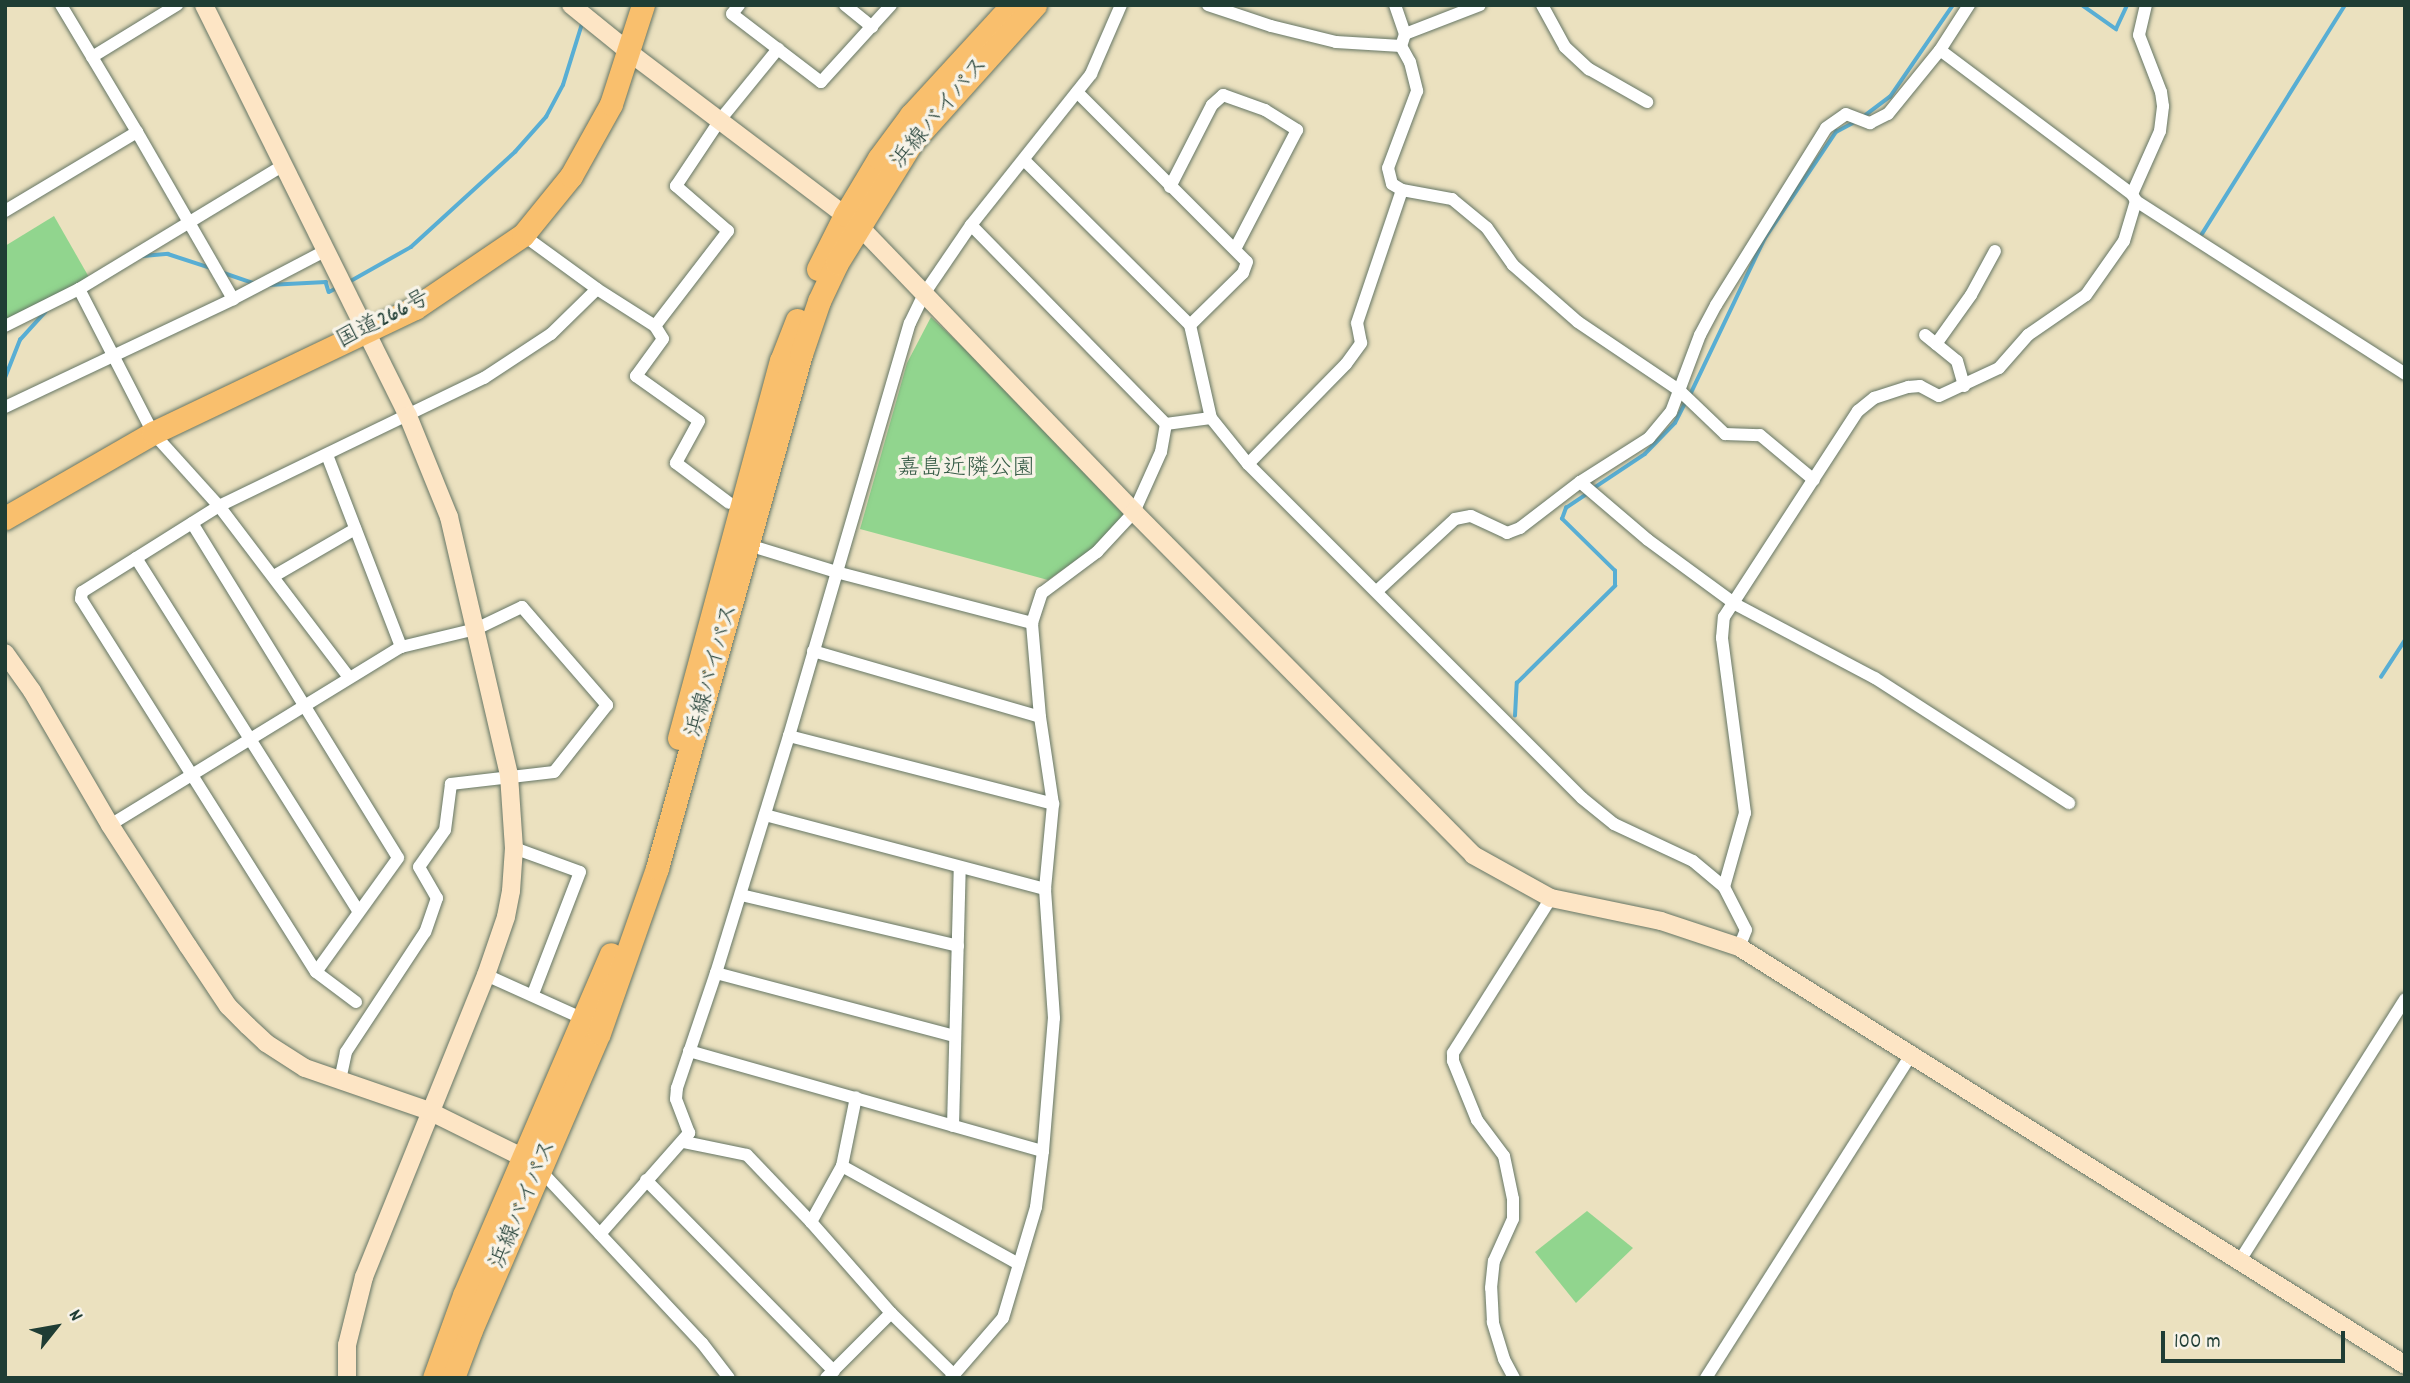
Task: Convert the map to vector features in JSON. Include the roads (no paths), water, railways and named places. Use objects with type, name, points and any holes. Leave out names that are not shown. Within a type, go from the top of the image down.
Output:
[{"type":"highway","name":"国道266号","points":[[5,518],[153,432],[426,301],[523,234],[571,176],[611,104],[643,5]]},
{"type":"highway","name":"浜線バイパス","points":[[852,220],[879,158],[911,115],[1012,5]]},
{"type":"highway","name":"浜線バイパス","points":[[434,1378],[464,1295],[531,1163],[592,1026],[740,543],[782,362],[806,294],[852,220],[912,142],[1035,5]]},
{"type":"highway","name":"浜線バイパス","points":[[453,1378],[531,1163]]},
{"type":"street","points":[[61,5],[233,299]]},
{"type":"street","points":[[92,57],[177,5]]},
{"type":"street","points":[[204,5],[408,416],[449,517],[509,775],[514,848],[508,904],[486,975],[364,1277],[347,1345],[347,1378]]},
{"type":"street","points":[[571,5],[852,220],[1134,512],[1472,855],[1550,898],[1661,921],[1739,947],[2405,1365]]},
{"type":"street","points":[[739,5],[732,14],[821,82],[891,5]]},
{"type":"street","points":[[845,5],[872,27]]},
{"type":"street","points":[[600,1234],[646,1180],[684,1142],[688,1126],[676,1099],[689,1051],[741,895],[910,323],[924,294],[971,225],[1091,74],[1121,5]]},
{"type":"street","points":[[1208,5],[1271,26],[1336,42],[1403,40],[1479,5]]},
{"type":"street","points":[[1395,5],[1417,91],[1388,168],[1392,184],[1402,190],[1452,199],[1487,228],[1513,265],[1578,322],[1679,390],[1725,434],[1760,435],[1814,480]]},
{"type":"street","points":[[1542,5],[1565,47],[1589,69],[1647,102]]},
{"type":"street","points":[[1377,592],[1455,519],[1471,516],[1507,533],[1520,528],[1580,482],[1648,438],[1671,412],[1700,335],[1716,304],[1826,128],[1846,114],[1870,123],[1888,114],[1941,50],[1969,5]]},
{"type":"street","points":[[1724,887],[1745,813],[1722,638],[1724,617],[1735,604],[1858,411],[1874,398],[1908,387],[1920,386],[1939,396],[1999,368],[2028,335],[2086,295],[2124,241],[2134,197],[2160,131],[2163,106],[2161,92],[2139,35],[2146,5]]},
{"type":"street","points":[[655,326],[728,231],[676,186],[720,120],[778,49]]},
{"type":"street","points":[[1941,50],[2134,197],[2405,374]]},
{"type":"street","points":[[1077,92],[1247,262],[1243,273],[1190,325]]},
{"type":"street","points":[[1170,187],[1212,105],[1223,94],[1265,110],[1297,130],[1235,248]]},
{"type":"street","points":[[5,211],[137,132]]},
{"type":"street","points":[[1024,160],[1190,325],[1211,418],[1248,464],[1582,798],[1614,824],[1693,861],[1724,887],[1746,930],[1739,947]]},
{"type":"street","points":[[6,323],[79,289],[282,166]]},
{"type":"street","points":[[1248,464],[1346,364],[1360,343],[1357,323],[1402,190]]},
{"type":"street","points":[[971,225],[1166,424]]},
{"type":"street","points":[[523,234],[597,289],[655,326],[663,339],[636,376],[699,421],[676,463],[729,503]]},
{"type":"street","points":[[5,407],[233,299],[325,251]]},
{"type":"street","points":[[1936,344],[1971,295],[1995,251]]},
{"type":"street","points":[[79,289],[153,432],[219,506],[349,677]]},
{"type":"street","points":[[356,1002],[316,972],[81,599],[82,592],[219,506],[484,378],[551,334],[597,289]]},
{"type":"street","points":[[1925,335],[1957,361],[1964,386]]},
{"type":"street","points":[[1166,424],[1211,418]]},
{"type":"street","points":[[684,1142],[747,1155],[952,1376],[1003,1318],[1036,1207],[1055,1018],[1045,889],[1053,804],[1040,717],[1032,623],[1042,593],[1097,552],[1134,512],[1161,452],[1166,424]]},
{"type":"street","points":[[327,455],[401,647]]},
{"type":"street","points":[[1580,482],[1648,540],[1735,604],[1875,678],[2069,803]]},
{"type":"street","points":[[192,523],[398,858],[316,972]]},
{"type":"street","points":[[274,576],[355,529]]},
{"type":"street","points":[[740,543],[836,572],[1032,623]]},
{"type":"street","points":[[136,558],[359,912]]},
{"type":"street","points":[[110,825],[401,647],[476,629],[522,607],[607,705],[554,772],[509,775],[451,784],[445,830],[419,867],[437,898],[425,932],[346,1052],[340,1080]]},
{"type":"street","points":[[813,651],[1040,717]]},
{"type":"street","points":[[5,653],[32,691],[110,825],[228,1006],[266,1043],[293,1062],[429,1111],[531,1163],[702,1343],[729,1378]]},
{"type":"street","points":[[789,736],[1053,804]]},
{"type":"street","points":[[765,815],[1045,889]]},
{"type":"street","points":[[514,848],[580,872],[533,994]]},
{"type":"street","points":[[953,1126],[960,867]]},
{"type":"street","points":[[741,895],[958,946]]},
{"type":"street","points":[[1514,1378],[1504,1359],[1493,1322],[1491,1288],[1494,1261],[1513,1219],[1513,1199],[1504,1156],[1477,1120],[1453,1061],[1453,1053],[1550,898]]},
{"type":"street","points":[[716,973],[955,1036]]},
{"type":"street","points":[[486,975],[533,994],[592,1026]]},
{"type":"street","points":[[2239,1262],[2405,999]]},
{"type":"street","points":[[689,1051],[1043,1151]]},
{"type":"street","points":[[1706,1378],[1911,1055]]},
{"type":"street","points":[[811,1222],[842,1166],[856,1097]]},
{"type":"street","points":[[842,1166],[1019,1264]]},
{"type":"street","points":[[646,1180],[830,1374],[891,1313]]},
{"type":"waterway","points":[[1863,117],[1890,97],[1953,5]]},
{"type":"waterway","points":[[2082,5],[2116,29],[2127,5]]},
{"type":"waterway","points":[[2202,234],[2345,5]]},
{"type":"waterway","points":[[349,282],[411,247],[515,152],[546,117],[563,85],[582,24]]},
{"type":"waterway","points":[[1690,395],[1765,238],[1836,132],[1857,121]]},
{"type":"waterway","points":[[143,256],[168,254],[211,268]]},
{"type":"waterway","points":[[221,272],[253,283]]},
{"type":"waterway","points":[[268,285],[326,282],[329,292],[339,287]]},
{"type":"waterway","points":[[5,378],[20,340],[45,312]]},
{"type":"waterway","points":[[1594,488],[1645,454],[1675,423],[1686,401]]},
{"type":"waterway","points":[[1515,716],[1517,683],[1615,586],[1615,571],[1562,519],[1566,508],[1588,493]]},
{"type":"waterway","points":[[2381,677],[2405,640]]},
{"type":"park label","name":"嘉島近隣公園","points":[[966,470]]}]
